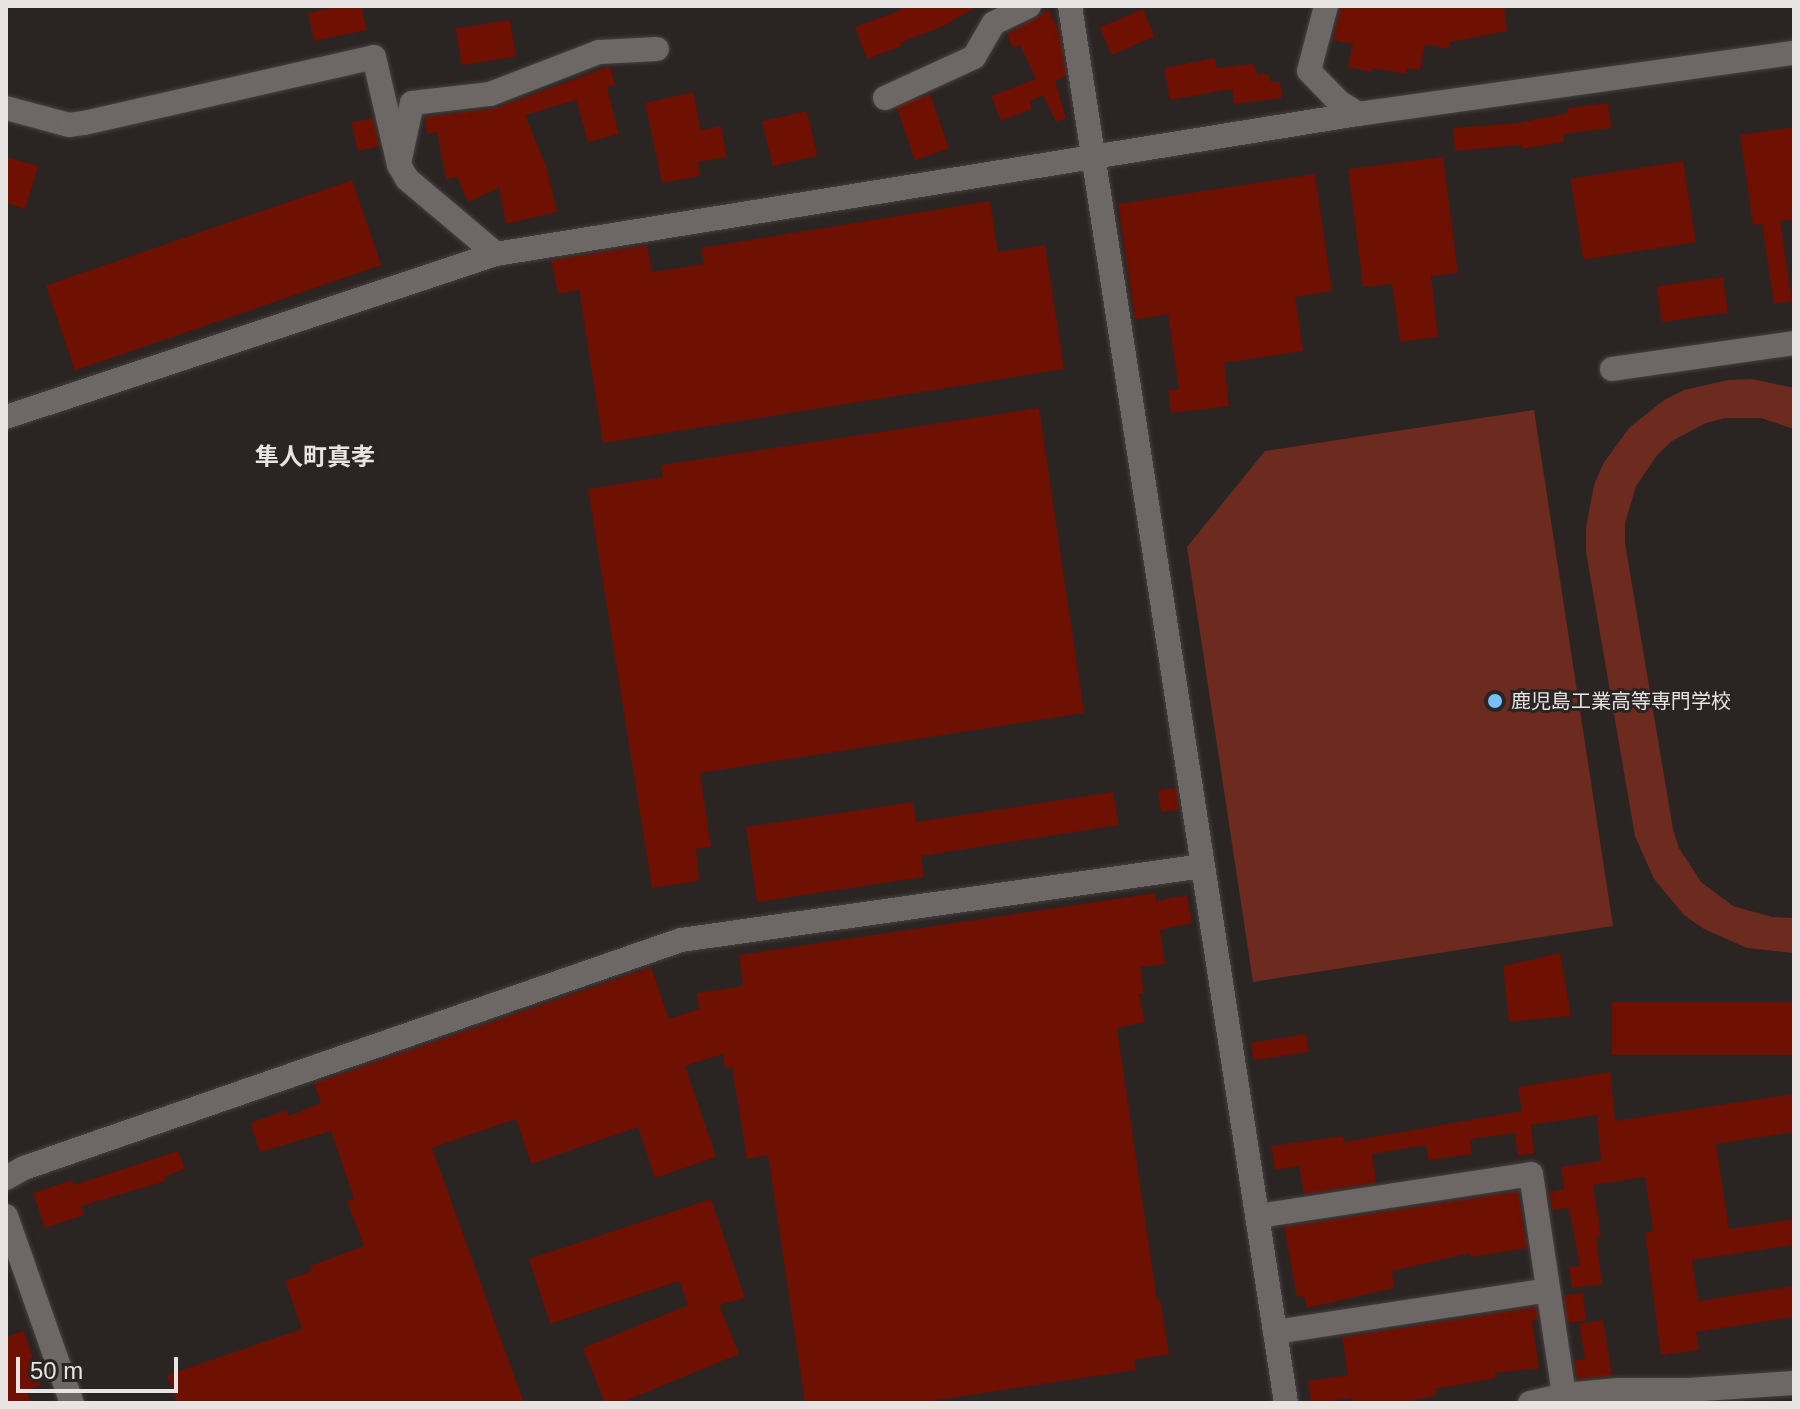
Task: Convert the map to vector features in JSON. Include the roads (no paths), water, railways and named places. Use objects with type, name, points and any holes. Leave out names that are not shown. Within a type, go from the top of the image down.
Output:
[{"type":"street","points":[[885,98],[974,57],[994,23],[1029,6]]},
{"type":"street","points":[[1070,6],[1286,1403]]},
{"type":"street","points":[[1326,6],[1309,71],[1339,102],[1358,114]]},
{"type":"street","points":[[399,165],[412,103],[490,94],[599,52],[657,49]]},
{"type":"street","points":[[6,417],[496,254],[1358,114],[1794,53]]},
{"type":"street","points":[[6,108],[69,125],[84,123],[374,57],[399,165],[407,179],[496,254]]},
{"type":"street","points":[[1612,369],[1794,343]]},
{"type":"street","points":[[6,1178],[24,1168],[681,940],[1203,866]]},
{"type":"street","points":[[1258,1216],[1531,1174],[1564,1395]]},
{"type":"street","points":[[6,1216],[72,1403]]},
{"type":"street","points":[[1275,1332],[1548,1290]]},
{"type":"street","points":[[1530,1403],[1564,1395],[1688,1397],[1794,1383]]},
{"type":"place","name":"鹿児島工業高等専門学校","points":[[1495,701]]},
{"type":"district","name":"隼人町真孝","points":[[315,457]]}]
